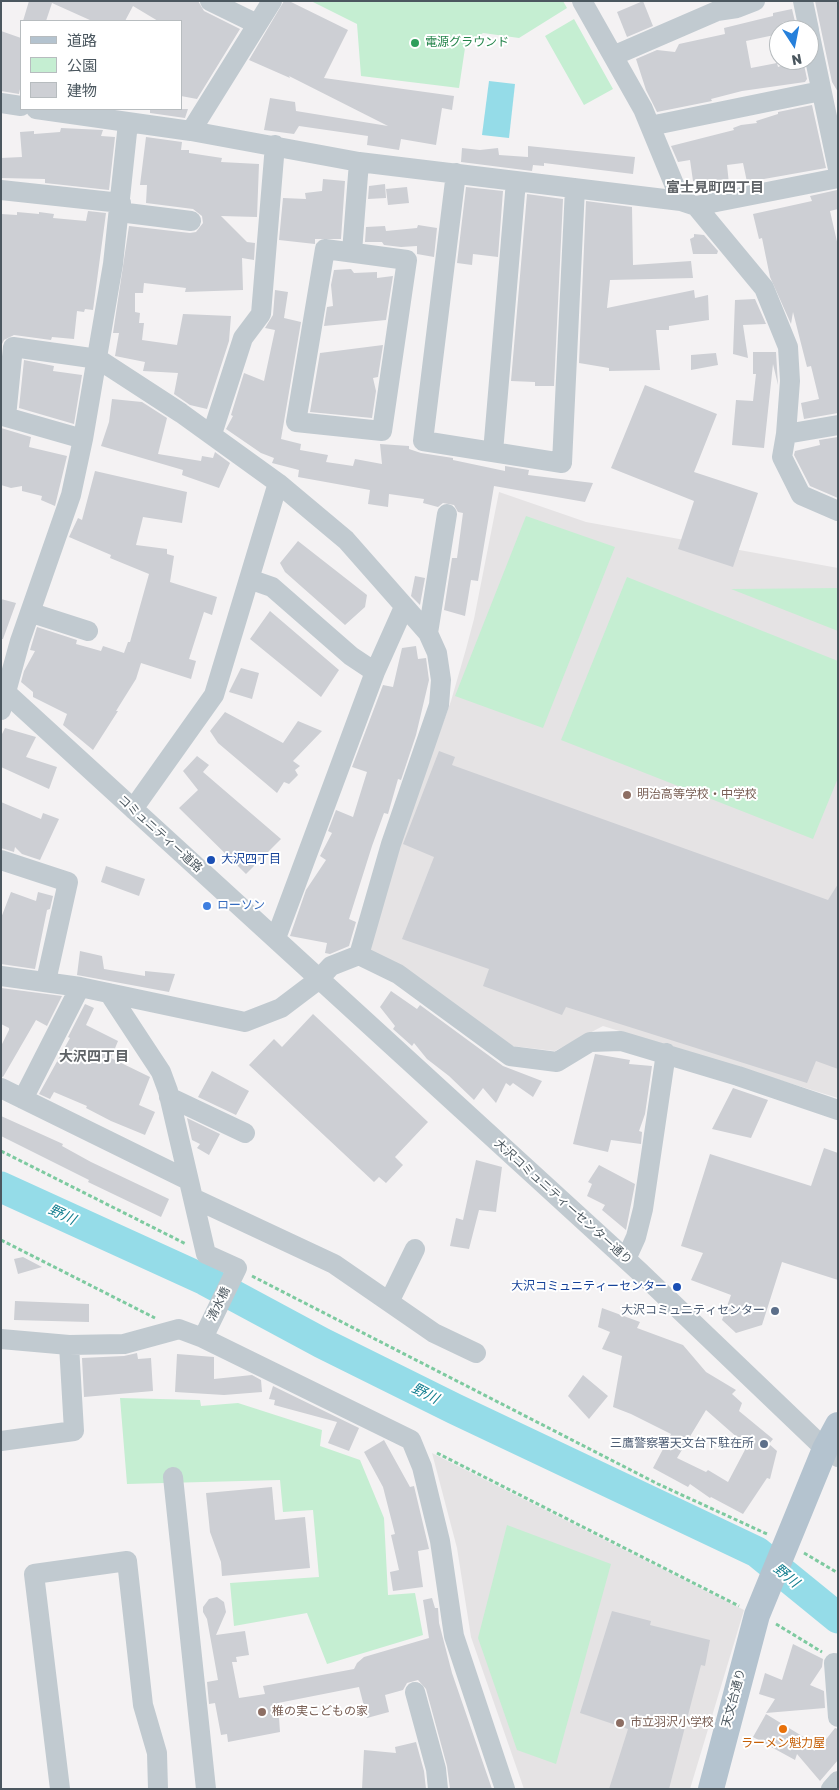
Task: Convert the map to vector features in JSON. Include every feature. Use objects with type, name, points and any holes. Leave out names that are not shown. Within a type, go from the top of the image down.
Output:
[{"type":"main road","points":[[831,1453],[838,1425]]},
{"type":"main road","name":"天文台通り","points":[[711,1789],[758,1611],[785,1546],[831,1453]]},
{"type":"street","points":[[210,1],[258,24]]},
{"type":"street","points":[[191,131],[272,1]]},
{"type":"street","points":[[582,1],[634,92],[689,204],[764,288],[788,347],[790,381],[786,434],[782,456],[801,495],[838,511]]},
{"type":"street","points":[[613,56],[725,5],[737,8],[755,1]]},
{"type":"street","points":[[803,1],[807,20]]},
{"type":"street","points":[[817,70],[838,169]]},
{"type":"street","points":[[650,126],[821,90]]},
{"type":"street","points":[[1,103],[20,106]]},
{"type":"street","points":[[43,110],[191,131],[359,162],[689,204],[838,178]]},
{"type":"street","points":[[3,697],[20,641],[32,613],[71,495],[98,359],[120,207],[128,123]]},
{"type":"street","points":[[212,434],[233,363],[243,338],[261,314],[275,146]]},
{"type":"street","points":[[352,252],[359,162]]},
{"type":"street","points":[[456,173],[423,441],[562,463],[575,188]]},
{"type":"street","points":[[493,452],[516,181]]},
{"type":"street","points":[[1,190],[120,207],[191,221]]},
{"type":"street","points":[[325,249],[352,252],[407,260],[382,431],[296,422],[325,249]]},
{"type":"street","points":[[83,439],[6,417],[13,347],[98,359],[212,434],[278,483],[346,540],[428,633],[437,653],[441,680],[438,705],[391,844],[359,955]]},
{"type":"street","points":[[786,434],[838,425]]},
{"type":"street","points":[[133,809],[214,695],[278,483]]},
{"type":"street","points":[[428,633],[447,514]]},
{"type":"street","points":[[249,579],[272,586],[351,656],[375,672]]},
{"type":"street","points":[[276,938],[375,672],[404,607]]},
{"type":"street","points":[[32,613],[88,631]]},
{"type":"street","name":"コミュニティー道路","points":[[3,697],[133,809],[276,938],[318,980]]},
{"type":"street","points":[[1,860],[68,882],[46,981]]},
{"type":"street","points":[[1,976],[46,981],[244,1022],[281,1008],[318,980],[331,966],[359,955],[398,974],[510,1056],[557,1062],[590,1042],[621,1040],[820,1102],[838,1110]]},
{"type":"street","name":"大沢コミュニティーセンター通り","points":[[318,980],[626,1259],[831,1453]]},
{"type":"street","points":[[23,1099],[80,988]]},
{"type":"street","points":[[109,993],[160,1072],[169,1097],[206,1254],[235,1271]]},
{"type":"street","points":[[626,1259],[636,1237],[643,1209],[666,1053]]},
{"type":"street","points":[[1,1088],[334,1264],[434,1333],[476,1354]]},
{"type":"street","points":[[169,1097],[244,1133]]},
{"type":"street","points":[[388,1302],[415,1249]]},
{"type":"street","name":"清水橋","points":[[204,1336],[235,1271]]},
{"type":"street","points":[[1,1339],[69,1345],[124,1344],[179,1330],[204,1336],[411,1440],[422,1467],[440,1541],[454,1636],[505,1789]]},
{"type":"street","points":[[1,1441],[74,1431],[69,1345]]},
{"type":"street","points":[[173,1477],[206,1789]]},
{"type":"street","points":[[60,1789],[34,1574],[127,1561],[143,1705],[157,1753],[158,1789]]},
{"type":"street","points":[[834,1662],[837,1717]]},
{"type":"street","points":[[415,1692],[436,1769],[438,1789]]},
{"type":"path","points":[[1,1151],[206,1254]]},
{"type":"path","points":[[1,1240],[179,1330]]},
{"type":"path","points":[[235,1271],[838,1573]]},
{"type":"path","points":[[411,1440],[758,1611],[814,1646],[834,1662]]},
{"type":"shaded area","name":"明治高等学校・中学校","points":[[499,492],[586,522],[838,568],[838,1098],[603,1026],[555,1051],[512,1046],[368,950],[396,852],[451,701],[466,649],[474,619]]},
{"type":"shaded area","points":[[432,1453],[744,1610],[690,1789],[524,1789],[471,1637],[457,1548]]},
{"type":"green space","name":"電源グラウンド","points":[[311,1],[563,1],[567,8],[519,38],[483,33],[465,48],[459,88],[361,76],[357,24]]},
{"type":"green space","points":[[574,19],[613,89],[584,105],[545,36]]},
{"type":"green space","points":[[526,516],[615,547],[543,728],[455,696]]},
{"type":"green space","points":[[627,577],[838,661],[838,778],[813,839],[561,740]]},
{"type":"green space","points":[[838,588],[838,631],[731,589]]},
{"type":"green space","points":[[120,1398],[200,1400],[201,1406],[238,1403],[322,1430],[320,1446],[360,1460],[384,1518],[388,1595],[415,1593],[423,1635],[327,1664],[307,1613],[234,1626],[230,1583],[319,1577],[313,1510],[283,1512],[280,1480],[127,1484]]},
{"type":"green space","points":[[507,1525],[611,1564],[556,1764],[517,1750],[478,1638]]},
{"type":"water","points":[[489,81],[515,84],[509,138],[482,135]]},
{"type":"building","points":[[29,1],[198,1],[204,11],[240,29],[197,99],[182,96],[182,20],[156,20],[133,6],[126,20],[90,20],[52,3],[46,20],[23,20]]},
{"type":"building","points":[[284,1],[289,1],[348,30],[324,78],[454,96],[452,110],[442,108],[436,145],[401,139],[399,150],[367,145],[368,136],[299,126],[294,134],[264,130],[270,98],[295,102],[296,111],[388,126],[289,76],[290,78],[249,60]]},
{"type":"building","points":[[643,1],[653,26],[627,37],[617,12]]},
{"type":"building","points":[[815,1],[838,1],[838,92],[832,82]]},
{"type":"building","points":[[792,9],[795,20],[769,20],[769,36],[746,41],[751,68],[769,65],[769,70],[805,70],[807,79],[805,82],[742,91],[711,99],[712,101],[657,112],[646,90],[636,59],[657,50],[675,52],[679,44],[725,34],[724,28],[773,16],[773,13]]},
{"type":"building","points":[[1,31],[20,38],[20,89],[19,94],[1,91]]},
{"type":"building","points":[[812,105],[826,168],[747,182],[743,163],[727,165],[729,184],[712,187],[712,184],[693,181],[690,160],[678,162],[671,146],[734,130],[733,128],[741,125],[757,123],[756,121],[778,114],[778,112]]},
{"type":"building","points":[[188,109],[185,118],[150,113],[150,110]]},
{"type":"building","points":[[61,128],[103,130],[101,136],[115,137],[109,190],[45,183],[45,179],[1,178],[1,158],[22,157],[20,132],[34,131],[34,134],[60,132]]},
{"type":"building","points":[[146,137],[182,142],[181,150],[189,150],[189,153],[222,158],[221,162],[259,164],[257,217],[221,216],[247,242],[255,243],[254,260],[242,258],[243,290],[185,292],[186,288],[144,283],[143,293],[135,293],[135,312],[140,313],[139,323],[144,323],[142,340],[177,345],[183,314],[231,316],[229,341],[207,409],[190,405],[174,394],[178,373],[143,371],[145,362],[115,356],[119,333],[113,333],[129,226],[190,233],[196,232],[203,223],[202,216],[193,209],[146,203],[147,185],[140,185]]},
{"type":"building","points":[[528,146],[635,157],[633,174],[544,163],[544,166],[533,165],[532,171],[461,162],[462,148],[480,150],[498,148],[499,155],[528,157]]},
{"type":"building","points":[[323,179],[345,181],[341,239],[315,239],[315,244],[279,240],[283,198],[306,199],[305,193],[322,191]]},
{"type":"building","points":[[385,184],[386,198],[368,199],[369,186]]},
{"type":"building","points":[[407,187],[409,203],[388,205],[386,189]]},
{"type":"building","points":[[466,187],[503,191],[498,257],[473,254],[472,265],[457,263]]},
{"type":"building","points":[[837,190],[838,209],[830,211],[838,246],[838,413],[804,419],[801,403],[819,399],[811,366],[807,367],[793,312],[791,324],[770,277],[762,238],[759,239],[753,214],[812,201],[810,196]]},
{"type":"building","points":[[527,194],[563,199],[554,386],[535,386],[535,382],[511,381]]},
{"type":"building","points":[[586,201],[632,207],[633,265],[691,261],[693,278],[610,280],[607,308],[694,290],[695,298],[708,295],[709,320],[669,326],[669,330],[656,330],[660,370],[609,371],[609,368],[579,363]]},
{"type":"building","points":[[88,211],[106,213],[93,310],[77,311],[74,339],[52,337],[51,340],[14,335],[4,340],[1,346],[1,214],[17,215],[17,212],[39,214],[39,212],[54,214],[53,218],[86,221]]},
{"type":"building","points":[[418,225],[437,228],[434,257],[417,254],[417,246],[401,247],[384,245],[382,242],[365,242],[366,227],[385,226],[386,231],[417,228]]},
{"type":"building","points":[[694,234],[704,235],[718,251],[717,254],[693,254],[690,239],[694,237]]},
{"type":"building","points":[[351,269],[354,273],[377,272],[377,278],[393,276],[386,320],[324,326],[327,307],[333,306],[331,285],[334,270]]},
{"type":"building","points":[[275,290],[288,292],[284,318],[301,322],[281,439],[301,444],[300,450],[328,455],[326,462],[353,466],[355,459],[382,464],[380,444],[409,446],[409,449],[421,453],[453,458],[453,460],[505,471],[505,466],[529,470],[528,475],[593,483],[585,502],[494,486],[478,581],[471,580],[465,616],[444,610],[452,558],[457,558],[463,513],[458,512],[454,505],[443,503],[438,507],[423,503],[424,499],[389,494],[388,507],[368,504],[370,490],[298,477],[299,470],[272,463],[274,458],[261,453],[226,429],[233,416],[231,415],[244,373],[264,381],[275,330],[265,328],[273,315]]},
{"type":"building","points":[[755,299],[766,324],[743,325],[748,358],[733,354],[735,300]]},
{"type":"building","points":[[383,345],[378,377],[373,378],[376,391],[372,418],[310,412],[320,353]]},
{"type":"building","points":[[753,352],[776,352],[778,385],[773,364],[764,448],[732,445],[736,400],[753,401],[756,374],[753,374]]},
{"type":"building","points":[[716,353],[718,365],[691,370],[691,355]]},
{"type":"building","points":[[24,360],[54,366],[53,371],[82,375],[74,424],[19,408]]},
{"type":"building","points":[[645,385],[717,414],[694,472],[758,493],[733,567],[678,549],[694,501],[611,468]]},
{"type":"building","points":[[112,399],[142,402],[167,418],[158,454],[201,461],[202,456],[213,458],[215,452],[230,463],[219,488],[182,475],[183,470],[101,446],[109,422]]},
{"type":"building","points":[[1,428],[31,437],[29,447],[67,456],[55,506],[41,500],[42,496],[22,491],[22,486],[11,488],[1,485]]},
{"type":"building","points":[[838,437],[838,498],[810,486],[794,455],[795,451],[820,445],[819,440]]},
{"type":"building","points":[[95,471],[187,492],[182,523],[143,517],[136,545],[167,549],[167,554],[174,556],[170,582],[217,597],[212,615],[204,612],[189,659],[196,661],[191,679],[141,663],[136,679],[93,750],[63,725],[67,714],[33,697],[33,692],[21,682],[24,671],[35,651],[30,650],[37,627],[77,640],[76,644],[101,651],[103,646],[124,653],[128,642],[130,642],[149,574],[110,558],[111,555],[69,537],[78,518],[82,520]]},
{"type":"building","points":[[298,541],[367,595],[365,607],[345,625],[285,572],[280,563]]},
{"type":"building","points":[[415,576],[425,578],[420,605],[411,596]]},
{"type":"building","points":[[1,599],[16,603],[3,639],[1,639]]},
{"type":"building","points":[[270,611],[339,670],[321,697],[250,639]]},
{"type":"building","points":[[416,646],[418,659],[426,658],[429,680],[416,735],[401,780],[398,779],[388,814],[384,813],[372,846],[349,919],[356,922],[349,946],[330,954],[325,953],[327,943],[290,936],[306,890],[326,860],[320,856],[332,833],[328,831],[336,810],[353,817],[367,772],[352,767],[383,685],[393,687],[402,648]]},
{"type":"building","points":[[241,668],[259,673],[252,699],[229,692]]},
{"type":"building","points":[[225,712],[283,743],[298,721],[322,731],[293,761],[300,766],[295,770],[298,775],[289,784],[284,782],[277,793],[218,743],[210,731]]},
{"type":"building","points":[[5,728],[36,737],[26,757],[57,767],[49,789],[1,767],[1,736]]},
{"type":"building","points":[[439,751],[455,757],[452,765],[828,900],[838,884],[838,1069],[816,1061],[807,1083],[566,1007],[562,1015],[483,986],[489,969],[402,939],[434,857],[403,844]]},
{"type":"building","points":[[197,756],[209,765],[203,772],[281,839],[246,874],[179,808],[198,790],[183,771]]},
{"type":"building","points":[[1,802],[41,819],[43,813],[59,819],[40,860],[22,854],[15,847],[14,852],[1,848]]},
{"type":"building","points":[[106,866],[145,879],[139,896],[101,882]]},
{"type":"building","points":[[11,892],[36,901],[38,892],[53,896],[50,909],[47,910],[35,969],[1,964],[1,918]]},
{"type":"building","points":[[80,951],[102,956],[104,969],[145,976],[145,971],[175,974],[169,992],[77,975]]},
{"type":"building","points":[[1,988],[62,996],[47,1026],[36,1020],[3,1077],[1,1076],[1,1046],[9,1028],[1,1024]]},
{"type":"building","points":[[391,991],[417,1009],[420,1005],[503,1066],[542,1081],[533,1097],[513,1083],[510,1086],[506,1083],[496,1103],[483,1088],[474,1100],[449,1076],[427,1059],[414,1043],[412,1046],[393,1029],[395,1026],[380,1007]]},
{"type":"building","points":[[85,1004],[94,1008],[86,1025],[118,1041],[111,1058],[150,1077],[139,1105],[155,1112],[145,1135],[111,1121],[86,1108],[87,1106],[54,1092],[50,1099],[39,1094],[70,1038],[68,1037]]},
{"type":"building","points":[[313,1014],[428,1122],[395,1157],[403,1165],[386,1183],[379,1177],[374,1182],[249,1065],[274,1039],[282,1047]]},
{"type":"building","points":[[595,1054],[630,1060],[629,1064],[652,1066],[645,1114],[639,1131],[642,1132],[641,1144],[611,1140],[608,1152],[573,1144]]},
{"type":"building","points":[[212,1071],[249,1091],[236,1115],[198,1097]]},
{"type":"building","points":[[733,1088],[768,1100],[751,1138],[712,1129]]},
{"type":"building","points":[[1,1116],[63,1144],[62,1146],[91,1162],[169,1199],[161,1217],[88,1182],[89,1180],[1,1136]]},
{"type":"building","points":[[187,1118],[220,1134],[209,1155],[197,1148],[200,1144],[192,1140]]},
{"type":"building","points":[[824,1148],[838,1153],[838,1280],[782,1262],[762,1325],[736,1333],[722,1320],[731,1295],[691,1280],[703,1253],[681,1246],[710,1154],[811,1186]]},
{"type":"building","points":[[476,1160],[502,1167],[496,1212],[479,1210],[469,1249],[450,1246],[456,1218],[463,1220]]},
{"type":"building","points":[[599,1165],[635,1184],[626,1230],[602,1210],[605,1205],[587,1196],[592,1184],[588,1182]]},
{"type":"building","points":[[23,1257],[42,1267],[18,1274],[14,1259]]},
{"type":"building","points":[[15,1301],[89,1304],[89,1322],[14,1320]]},
{"type":"building","points":[[602,1308],[640,1322],[637,1328],[683,1345],[706,1372],[736,1390],[732,1394],[742,1403],[739,1411],[773,1439],[769,1444],[777,1451],[770,1479],[767,1478],[743,1514],[710,1498],[690,1484],[688,1487],[653,1468],[671,1434],[613,1407],[622,1356],[602,1349],[610,1332],[598,1327]],"holes":[[[706,1410],[747,1446],[728,1482],[708,1470],[706,1472],[677,1458]]]},
{"type":"building","points":[[137,1353],[138,1359],[151,1358],[153,1391],[84,1397],[82,1358],[124,1356]]},
{"type":"building","points":[[177,1354],[214,1357],[214,1379],[252,1375],[261,1380],[262,1392],[224,1395],[175,1392]]},
{"type":"building","points":[[583,1375],[608,1396],[589,1419],[568,1396]]},
{"type":"building","points":[[273,1386],[359,1428],[349,1451],[328,1443],[337,1422],[274,1405],[275,1400],[269,1399]]},
{"type":"building","points":[[384,1440],[410,1487],[414,1486],[429,1549],[418,1551],[423,1587],[393,1591],[390,1572],[399,1570],[391,1535],[395,1534],[383,1487],[364,1452]]},
{"type":"building","points":[[272,1487],[275,1520],[305,1517],[310,1568],[222,1576],[221,1562],[210,1532],[206,1493]]},
{"type":"building","points":[[217,1597],[224,1602],[226,1612],[216,1635],[245,1631],[249,1655],[236,1657],[237,1662],[232,1662],[239,1698],[265,1694],[263,1686],[354,1669],[357,1663],[364,1657],[429,1638],[423,1600],[432,1598],[435,1608],[438,1608],[439,1623],[452,1673],[492,1789],[450,1789],[447,1766],[426,1689],[418,1680],[407,1683],[403,1690],[385,1695],[389,1712],[367,1718],[359,1687],[278,1703],[280,1732],[228,1742],[227,1734],[221,1735],[215,1703],[209,1704],[207,1682],[218,1680],[207,1619],[203,1612],[203,1607],[209,1599]]},
{"type":"building","points":[[612,1611],[651,1621],[650,1625],[710,1640],[705,1666],[701,1665],[669,1789],[609,1789],[628,1729],[580,1713]]},
{"type":"building","points":[[793,1644],[823,1659],[822,1667],[810,1685],[824,1691],[825,1708],[766,1713],[775,1699],[759,1694],[765,1673],[782,1680]]},
{"type":"building","points":[[766,1714],[820,1747],[835,1728],[838,1729],[838,1760],[820,1781],[797,1754],[795,1760],[753,1737]]},
{"type":"building","points":[[416,1742],[424,1771],[426,1789],[362,1789],[364,1750],[396,1753],[395,1747]]},
{"type":"waterway","name":"野川","points":[[1,1187],[205,1280],[322,1343],[455,1409],[757,1552],[838,1618]]},
{"type":"place","name":"電源グラウンド","points":[[415,43]]},
{"type":"place","name":"明治高等学校・中学校","points":[[627,795]]},
{"type":"place","name":"大沢四丁目","points":[[211,860]]},
{"type":"place","name":"ローソン","points":[[207,906]]},
{"type":"place","name":"大沢コミュニティーセンター","points":[[677,1287]]},
{"type":"place","name":"大沢コミュニティセンター","points":[[775,1311]]},
{"type":"place","name":"三鷹警察署天文台下駐在所","points":[[764,1444]]},
{"type":"place","name":"椎の実こどもの家","points":[[262,1712]]},
{"type":"place","name":"市立羽沢小学校","points":[[620,1723]]},
{"type":"place","name":"ラーメン魁力屋","points":[[783,1729]]},
{"type":"district","name":"富士見町四丁目","points":[[715,188]]},
{"type":"district","name":"大沢四丁目","points":[[94,1057]]}]
